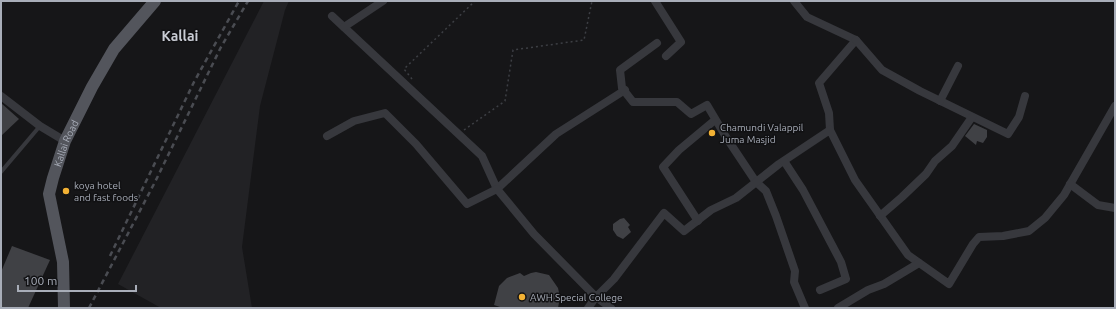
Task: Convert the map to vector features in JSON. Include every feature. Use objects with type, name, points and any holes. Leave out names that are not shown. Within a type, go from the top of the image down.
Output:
[{"type":"main road","name":"Kallai Road","points":[[64,308],[63,262],[49,194],[65,141],[92,86],[114,50],[155,1]]},
{"type":"street","points":[[344,27],[383,1]]},
{"type":"street","points":[[655,1],[681,42],[666,56]]},
{"type":"street","points":[[796,2],[807,17],[856,40],[882,70],[940,101],[1008,134],[1019,117],[1025,96]]},
{"type":"street","points":[[332,16],[482,156],[497,189],[534,234],[596,298],[611,308]]},
{"type":"street","points":[[856,40],[819,82],[829,113],[830,130],[855,180],[908,255],[950,284],[973,244],[979,237],[1003,236],[1029,231],[1045,218],[1064,195],[1115,106]]},
{"type":"street","points":[[657,43],[620,70],[622,88],[633,102],[677,102],[691,114],[707,105],[715,120],[756,182],[766,191],[795,271],[794,282],[805,308]]},
{"type":"street","points":[[940,101],[958,66]]},
{"type":"street","points":[[327,136],[354,121],[385,113],[416,144],[467,204],[497,189],[556,134],[625,90]]},
{"type":"street","points":[[1,96],[40,126],[65,141]]},
{"type":"street","points":[[880,216],[926,174],[935,161],[952,146],[972,117]]},
{"type":"street","points":[[698,221],[663,167],[679,150],[715,120]]},
{"type":"street","points":[[588,308],[614,278],[664,213],[684,231],[711,210],[736,198],[784,161],[830,130]]},
{"type":"street","points":[[784,161],[803,190],[842,262],[846,279],[820,290]]},
{"type":"street","points":[[1070,184],[1098,205],[1115,208]]},
{"type":"street","points":[[838,308],[868,290],[884,284],[919,263]]},
{"type":"lane","points":[[1,172],[40,126]]},
{"type":"path","points":[[414,81],[404,69],[475,1]]},
{"type":"path","points":[[461,132],[505,101],[513,50],[584,40],[592,1]]},
{"type":"shaded area","points":[[264,1],[289,1],[285,10],[260,106],[242,247],[252,308],[161,308],[118,284]]},
{"type":"building","points":[[1,103],[19,119],[1,136]]},
{"type":"building","points":[[974,124],[987,130],[987,137],[983,143],[977,141],[976,145],[965,136]]},
{"type":"building","points":[[624,218],[630,225],[628,227],[631,232],[623,239],[617,236],[613,230],[613,224]]},
{"type":"building","points":[[12,246],[50,260],[28,308],[1,308],[1,272]]},
{"type":"building","points":[[536,272],[549,275],[558,288],[560,297],[558,308],[503,308],[494,305],[499,286],[507,278],[520,273],[524,276]]},
{"type":"railway","points":[[110,256],[194,82],[239,1]]},
{"type":"railway","points":[[89,308],[155,182],[221,47],[248,1]]},
{"type":"place","name":"Chamundi Valappil Juma Masjid","points":[[712,133]]},
{"type":"place","name":"koya hotel and fast foods","points":[[66,191]]},
{"type":"place","name":"AWH Special College","points":[[522,297]]},
{"type":"district","name":"Kallai","points":[[180,36]]}]
